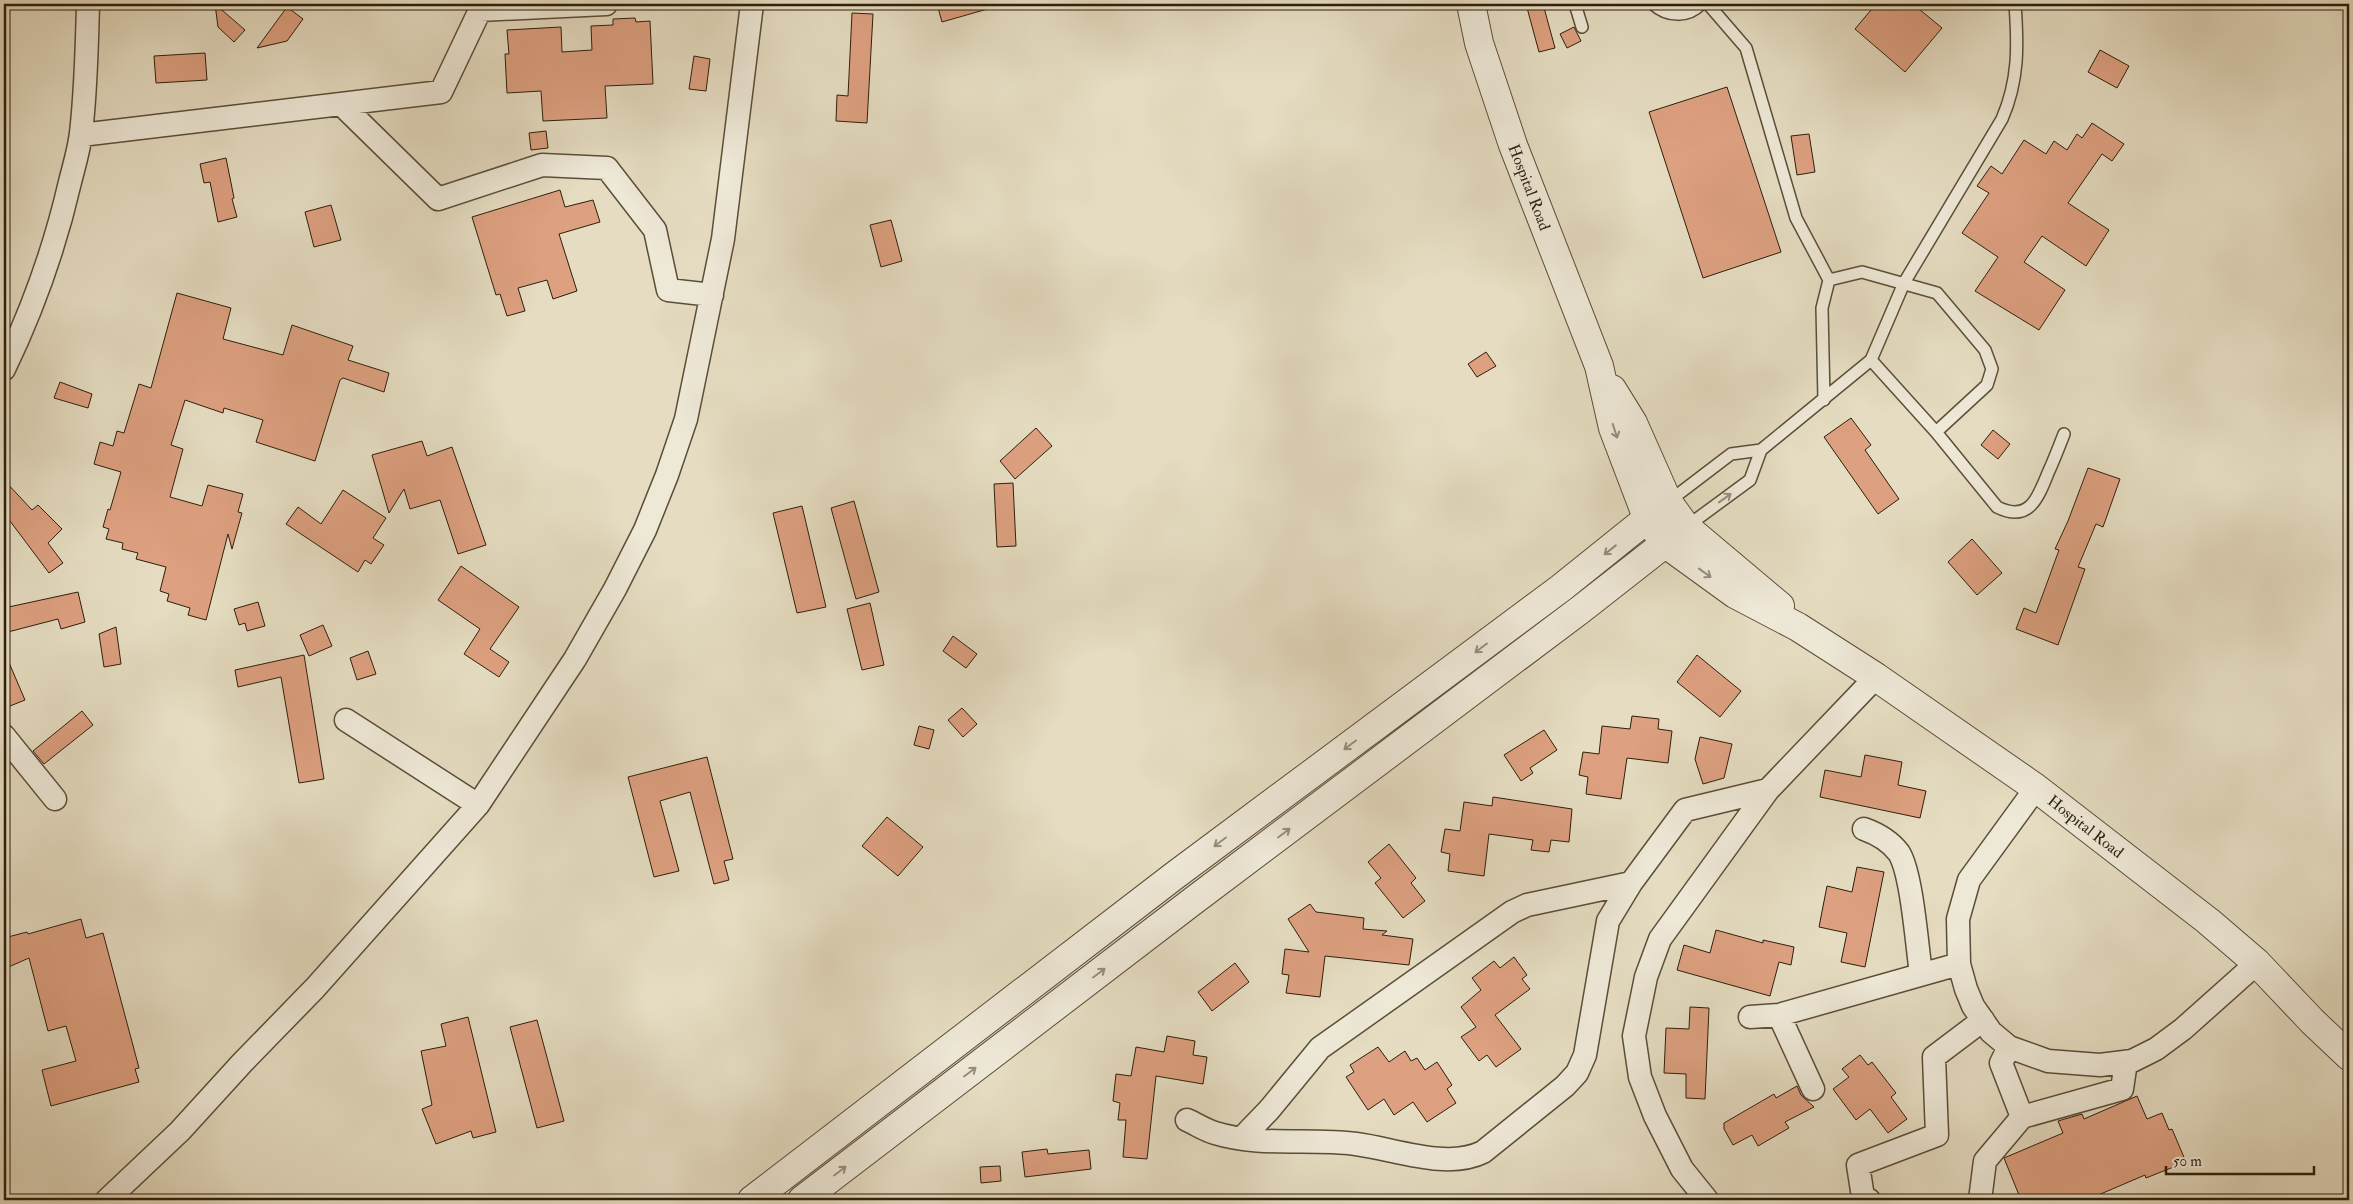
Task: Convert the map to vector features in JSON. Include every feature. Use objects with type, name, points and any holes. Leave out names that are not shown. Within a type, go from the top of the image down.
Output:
[{"type":"street","points":[[4,369],[26,324],[46,271],[64,206],[80,135],[86,80],[88,4]]},
{"type":"street","points":[[80,135],[441,92],[480,10],[606,4]]},
{"type":"street","points":[[107,1200],[180,1131],[242,1063],[315,988],[478,805],[575,659],[645,530],[667,475],[686,419],[712,295],[732,174],[752,4]]},
{"type":"street","name":"Hospital Road","points":[[1470,4],[1479,43],[1513,145],[1599,366]]},
{"type":"street","points":[[342,104],[438,199],[542,165],[607,168],[655,230],[668,290],[712,295]]},
{"type":"street","points":[[1599,366],[1633,423],[1668,502],[1686,527],[1706,546],[1773,598],[1798,627]]},
{"type":"street","points":[[1599,366],[1613,428],[1648,520],[1666,544],[1735,594],[1798,627]]},
{"type":"street","points":[[752,1200],[1174,876],[1561,588],[1648,520],[1668,502]]},
{"type":"street","points":[[792,1169],[806,1197],[1193,901],[1580,610],[1686,527]]},
{"type":"street","points":[[1561,588],[1580,610]]},
{"type":"street","name":"Hospital Road","points":[[1798,627],[1876,677],[2036,788],[2208,920],[2257,963],[2312,1021],[2349,1056]]},
{"type":"street","points":[[1707,1200],[1682,1169],[1655,1116],[1640,1077],[1634,1036],[1646,977],[1660,939],[1768,790],[1876,677]]},
{"type":"street","points":[[346,720],[478,805]]},
{"type":"street","points":[[4,736],[55,800]]},
{"type":"street","points":[[2036,788],[1969,880],[1958,919],[1959,964],[1966,989],[1991,1032],[2009,1047],[2048,1061],[2100,1065],[2126,1062],[2156,1049],[2183,1029],[2257,963]]},
{"type":"street","points":[[1187,1120],[1215,1132],[1242,1138],[1355,1144],[1410,1155],[1459,1160],[1483,1152],[1565,1086],[1577,1073],[1585,1055],[1608,920],[1631,883],[1685,810],[1768,790]]},
{"type":"street","points":[[1864,829],[1892,844],[1904,863],[1921,974]]},
{"type":"street","points":[[1174,876],[1193,901]]},
{"type":"street","points":[[1242,1138],[1269,1110],[1320,1048],[1512,912],[1527,905],[1631,883]]},
{"type":"street","points":[[1750,1017],[1779,1015],[1959,964]]},
{"type":"street","points":[[1779,1015],[1813,1089]]},
{"type":"street","points":[[1869,1200],[1863,1197],[1858,1165],[1937,1135],[1934,1058],[1983,1020]]},
{"type":"street","points":[[2009,1047],[2001,1064],[2022,1117]]},
{"type":"street","points":[[1980,1200],[1985,1162],[2022,1117],[2122,1089],[2126,1062]]},
{"type":"lane","points":[[1575,4],[1582,27]]},
{"type":"lane","points":[[1653,4],[1667,13],[1678,14],[1688,13],[1702,4]]},
{"type":"lane","points":[[1708,4],[1746,48],[1796,218],[1829,280],[1822,308],[1824,400]]},
{"type":"lane","points":[[1668,502],[1731,454],[1761,450],[1871,360],[1904,283],[2002,119],[2014,88],[2018,57],[2016,4]]},
{"type":"lane","points":[[1829,280],[1862,272],[1936,293],[1985,350],[1991,362],[1990,378],[1987,385],[1936,432]]},
{"type":"lane","points":[[1871,360],[1936,432],[1997,507],[2011,512],[2026,510],[2038,499],[2064,434]]},
{"type":"lane","points":[[1686,527],[1750,480],[1761,450]]},
{"type":"building","points":[[215,4],[245,30],[234,42],[218,27]]},
{"type":"building","points":[[937,4],[990,4],[991,8],[942,22]]},
{"type":"building","points":[[1526,4],[1543,4],[1555,48],[1539,52]]},
{"type":"building","points":[[1876,4],[1913,4],[1942,28],[1905,72],[1855,29]]},
{"type":"building","points":[[287,7],[303,19],[287,41],[257,48]]},
{"type":"building","points":[[852,13],[873,14],[867,123],[836,121],[837,95],[848,96]]},
{"type":"building","points":[[635,18],[636,22],[650,21],[653,84],[605,86],[607,118],[543,121],[541,91],[507,93],[505,54],[509,54],[507,30],[561,27],[562,52],[592,50],[591,26],[613,25],[613,19]]},
{"type":"building","points":[[1574,27],[1581,41],[1567,48],[1560,34]]},
{"type":"building","points":[[2100,50],[2129,66],[2117,88],[2088,72]]},
{"type":"building","points":[[205,53],[207,80],[156,83],[154,56]]},
{"type":"building","points":[[694,56],[710,59],[706,91],[689,89]]},
{"type":"building","points":[[1727,87],[1781,252],[1703,278],[1649,112]]},
{"type":"building","points":[[2092,123],[2124,144],[2112,161],[2102,154],[2068,203],[2109,230],[2086,266],[2042,236],[2024,262],[2065,290],[2039,330],[1975,291],[1998,257],[1962,233],[1989,193],[1977,186],[1991,166],[2002,174],[2024,140],[2046,154],[2054,141],[2067,150],[2077,134],[2082,138]]},
{"type":"building","points":[[546,131],[548,148],[531,150],[529,133]]},
{"type":"building","points":[[1809,134],[1815,172],[1797,175],[1791,136]]},
{"type":"building","points":[[226,158],[234,198],[232,199],[237,217],[218,222],[210,182],[204,183],[200,164]]},
{"type":"building","points":[[560,190],[565,207],[593,200],[600,222],[559,234],[577,291],[553,299],[547,280],[518,288],[525,311],[507,316],[500,294],[496,295],[472,217]]},
{"type":"building","points":[[331,205],[341,240],[314,247],[305,212]]},
{"type":"building","points":[[891,220],[902,261],[881,267],[870,225]]},
{"type":"building","points":[[177,293],[231,308],[223,339],[283,355],[292,325],[353,346],[348,360],[389,373],[384,392],[343,378],[340,380],[315,461],[256,442],[263,420],[224,408],[223,413],[185,400],[171,445],[183,449],[170,497],[202,506],[208,485],[243,494],[238,512],[242,513],[232,549],[228,534],[206,620],[188,615],[190,608],[167,601],[169,594],[160,591],[166,567],[136,559],[138,553],[122,549],[123,543],[106,539],[109,529],[103,527],[121,472],[94,464],[100,442],[113,446],[117,431],[124,433],[139,384],[151,388]]},
{"type":"building","points":[[1486,352],[1496,366],[1477,377],[1468,364]]},
{"type":"building","points":[[60,382],[92,394],[88,408],[54,398]]},
{"type":"building","points":[[1851,418],[1871,445],[1865,450],[1899,499],[1878,514],[1824,437]]},
{"type":"building","points":[[1036,428],[1052,446],[1015,479],[1000,461]]},
{"type":"building","points":[[1993,430],[2010,444],[1998,459],[1981,445]]},
{"type":"building","points":[[422,441],[427,456],[452,447],[486,545],[458,554],[440,500],[410,509],[404,489],[389,513],[372,455]]},
{"type":"building","points":[[2088,468],[2120,479],[2103,527],[2096,524],[2078,567],[2085,569],[2058,645],[2016,629],[2024,608],[2036,613],[2059,550],[2055,549]]},
{"type":"building","points":[[4,480],[32,510],[38,505],[62,529],[48,543],[63,563],[49,573],[4,513]]},
{"type":"building","points":[[1013,483],[1016,546],[997,547],[994,484]]},
{"type":"building","points":[[343,490],[386,518],[373,538],[384,545],[371,564],[365,560],[358,572],[286,524],[298,507],[321,524]]},
{"type":"building","points":[[854,501],[879,592],[856,599],[831,508]]},
{"type":"building","points":[[802,506],[826,607],[797,613],[773,513]]},
{"type":"building","points":[[1972,539],[2002,573],[1977,595],[1948,562]]},
{"type":"building","points":[[461,566],[519,607],[490,649],[509,662],[499,677],[464,654],[480,629],[438,600]]},
{"type":"building","points":[[78,592],[85,622],[61,629],[58,619],[4,633],[4,608]]},
{"type":"building","points":[[258,602],[265,626],[247,631],[245,623],[239,625],[234,609]]},
{"type":"building","points":[[870,603],[884,665],[862,670],[847,609]]},
{"type":"building","points":[[323,625],[332,646],[309,656],[300,635]]},
{"type":"building","points":[[116,627],[121,664],[104,667],[99,634]]},
{"type":"building","points":[[953,636],[977,654],[966,668],[943,651]]},
{"type":"building","points":[[4,651],[25,700],[10,706],[4,692]]},
{"type":"building","points":[[368,651],[376,674],[357,680],[350,658]]},
{"type":"building","points":[[304,655],[324,779],[299,783],[281,677],[238,687],[235,670]]},
{"type":"building","points":[[1697,655],[1741,691],[1720,717],[1677,682]]},
{"type":"building","points":[[962,708],[977,724],[963,737],[948,720]]},
{"type":"building","points":[[82,711],[93,725],[44,764],[33,751]]},
{"type":"building","points":[[1632,716],[1659,719],[1658,729],[1672,731],[1668,763],[1627,758],[1621,799],[1586,794],[1588,777],[1579,775],[1583,752],[1599,754],[1602,726],[1630,729]]},
{"type":"building","points":[[919,726],[934,730],[929,749],[914,745]]},
{"type":"building","points":[[1544,730],[1557,750],[1530,768],[1533,773],[1521,781],[1504,755]]},
{"type":"building","points":[[1700,737],[1732,744],[1724,778],[1703,784],[1695,759]]},
{"type":"building","points":[[1865,755],[1902,762],[1898,785],[1926,791],[1920,818],[1820,797],[1825,770],[1861,777]]},
{"type":"building","points":[[707,757],[733,859],[724,861],[729,880],[714,884],[690,792],[660,801],[679,871],[654,877],[628,777]]},
{"type":"building","points":[[1493,797],[1572,809],[1569,842],[1551,840],[1549,852],[1531,850],[1533,840],[1489,834],[1484,876],[1448,871],[1450,854],[1441,852],[1445,829],[1460,831],[1464,802],[1492,806]]},
{"type":"building","points":[[887,817],[923,847],[898,876],[862,846]]},
{"type":"building","points":[[1389,844],[1416,878],[1411,883],[1425,901],[1403,918],[1375,883],[1381,878],[1368,862]]},
{"type":"building","points":[[1857,867],[1884,872],[1865,967],[1841,962],[1847,933],[1819,927],[1827,886],[1852,892]]},
{"type":"building","points":[[1310,904],[1316,912],[1364,918],[1363,929],[1387,931],[1382,935],[1413,939],[1409,965],[1325,956],[1320,997],[1286,993],[1289,975],[1282,974],[1285,949],[1309,952],[1288,919]]},
{"type":"building","points":[[81,919],[86,938],[103,933],[139,1068],[135,1069],[139,1082],[51,1106],[42,1070],[76,1061],[66,1026],[48,1031],[29,958],[4,969],[4,938],[27,932],[28,934]]},
{"type":"building","points":[[1716,930],[1763,943],[1763,940],[1794,947],[1791,965],[1779,962],[1770,996],[1677,970],[1684,945],[1710,953]]},
{"type":"building","points":[[1514,957],[1527,975],[1522,979],[1530,989],[1495,1015],[1521,1049],[1496,1067],[1487,1055],[1479,1061],[1461,1037],[1476,1027],[1461,1007],[1481,990],[1472,978],[1494,961],[1500,968]]},
{"type":"building","points":[[1235,963],[1249,982],[1212,1011],[1198,992]]},
{"type":"building","points":[[1690,1007],[1709,1008],[1705,1099],[1686,1098],[1686,1074],[1664,1073],[1666,1028],[1689,1029]]},
{"type":"building","points":[[468,1017],[496,1132],[473,1138],[471,1131],[436,1144],[422,1109],[432,1105],[421,1051],[446,1046],[441,1024]]},
{"type":"building","points":[[537,1020],[564,1121],[537,1128],[510,1027]]},
{"type":"building","points":[[1167,1036],[1195,1041],[1193,1055],[1207,1057],[1203,1084],[1156,1076],[1147,1159],[1123,1157],[1126,1120],[1118,1120],[1120,1103],[1113,1101],[1116,1074],[1131,1076],[1136,1047],[1164,1052]]},
{"type":"building","points":[[1378,1047],[1389,1062],[1405,1051],[1411,1061],[1417,1058],[1425,1070],[1437,1062],[1452,1085],[1447,1089],[1456,1103],[1427,1122],[1413,1102],[1394,1115],[1384,1099],[1368,1110],[1346,1077],[1354,1072],[1350,1065]]},
{"type":"building","points":[[1860,1055],[1868,1065],[1872,1062],[1896,1093],[1891,1097],[1907,1119],[1888,1133],[1870,1109],[1856,1120],[1833,1089],[1849,1077],[1842,1069]]},
{"type":"building","points":[[1797,1086],[1801,1095],[1814,1107],[1785,1122],[1789,1128],[1758,1146],[1752,1135],[1733,1145],[1724,1129],[1724,1123],[1774,1094],[1776,1098]]},
{"type":"building","points":[[2137,1096],[2147,1119],[2162,1113],[2169,1130],[2172,1129],[2186,1162],[2146,1178],[2145,1175],[2096,1196],[2098,1200],[2021,1200],[2004,1158],[2063,1133],[2058,1121],[2082,1114],[2084,1119]]},
{"type":"building","points":[[1047,1149],[1048,1154],[1089,1150],[1091,1169],[1025,1177],[1022,1152]]},
{"type":"building","points":[[1000,1166],[1001,1181],[981,1183],[980,1167]]}]
